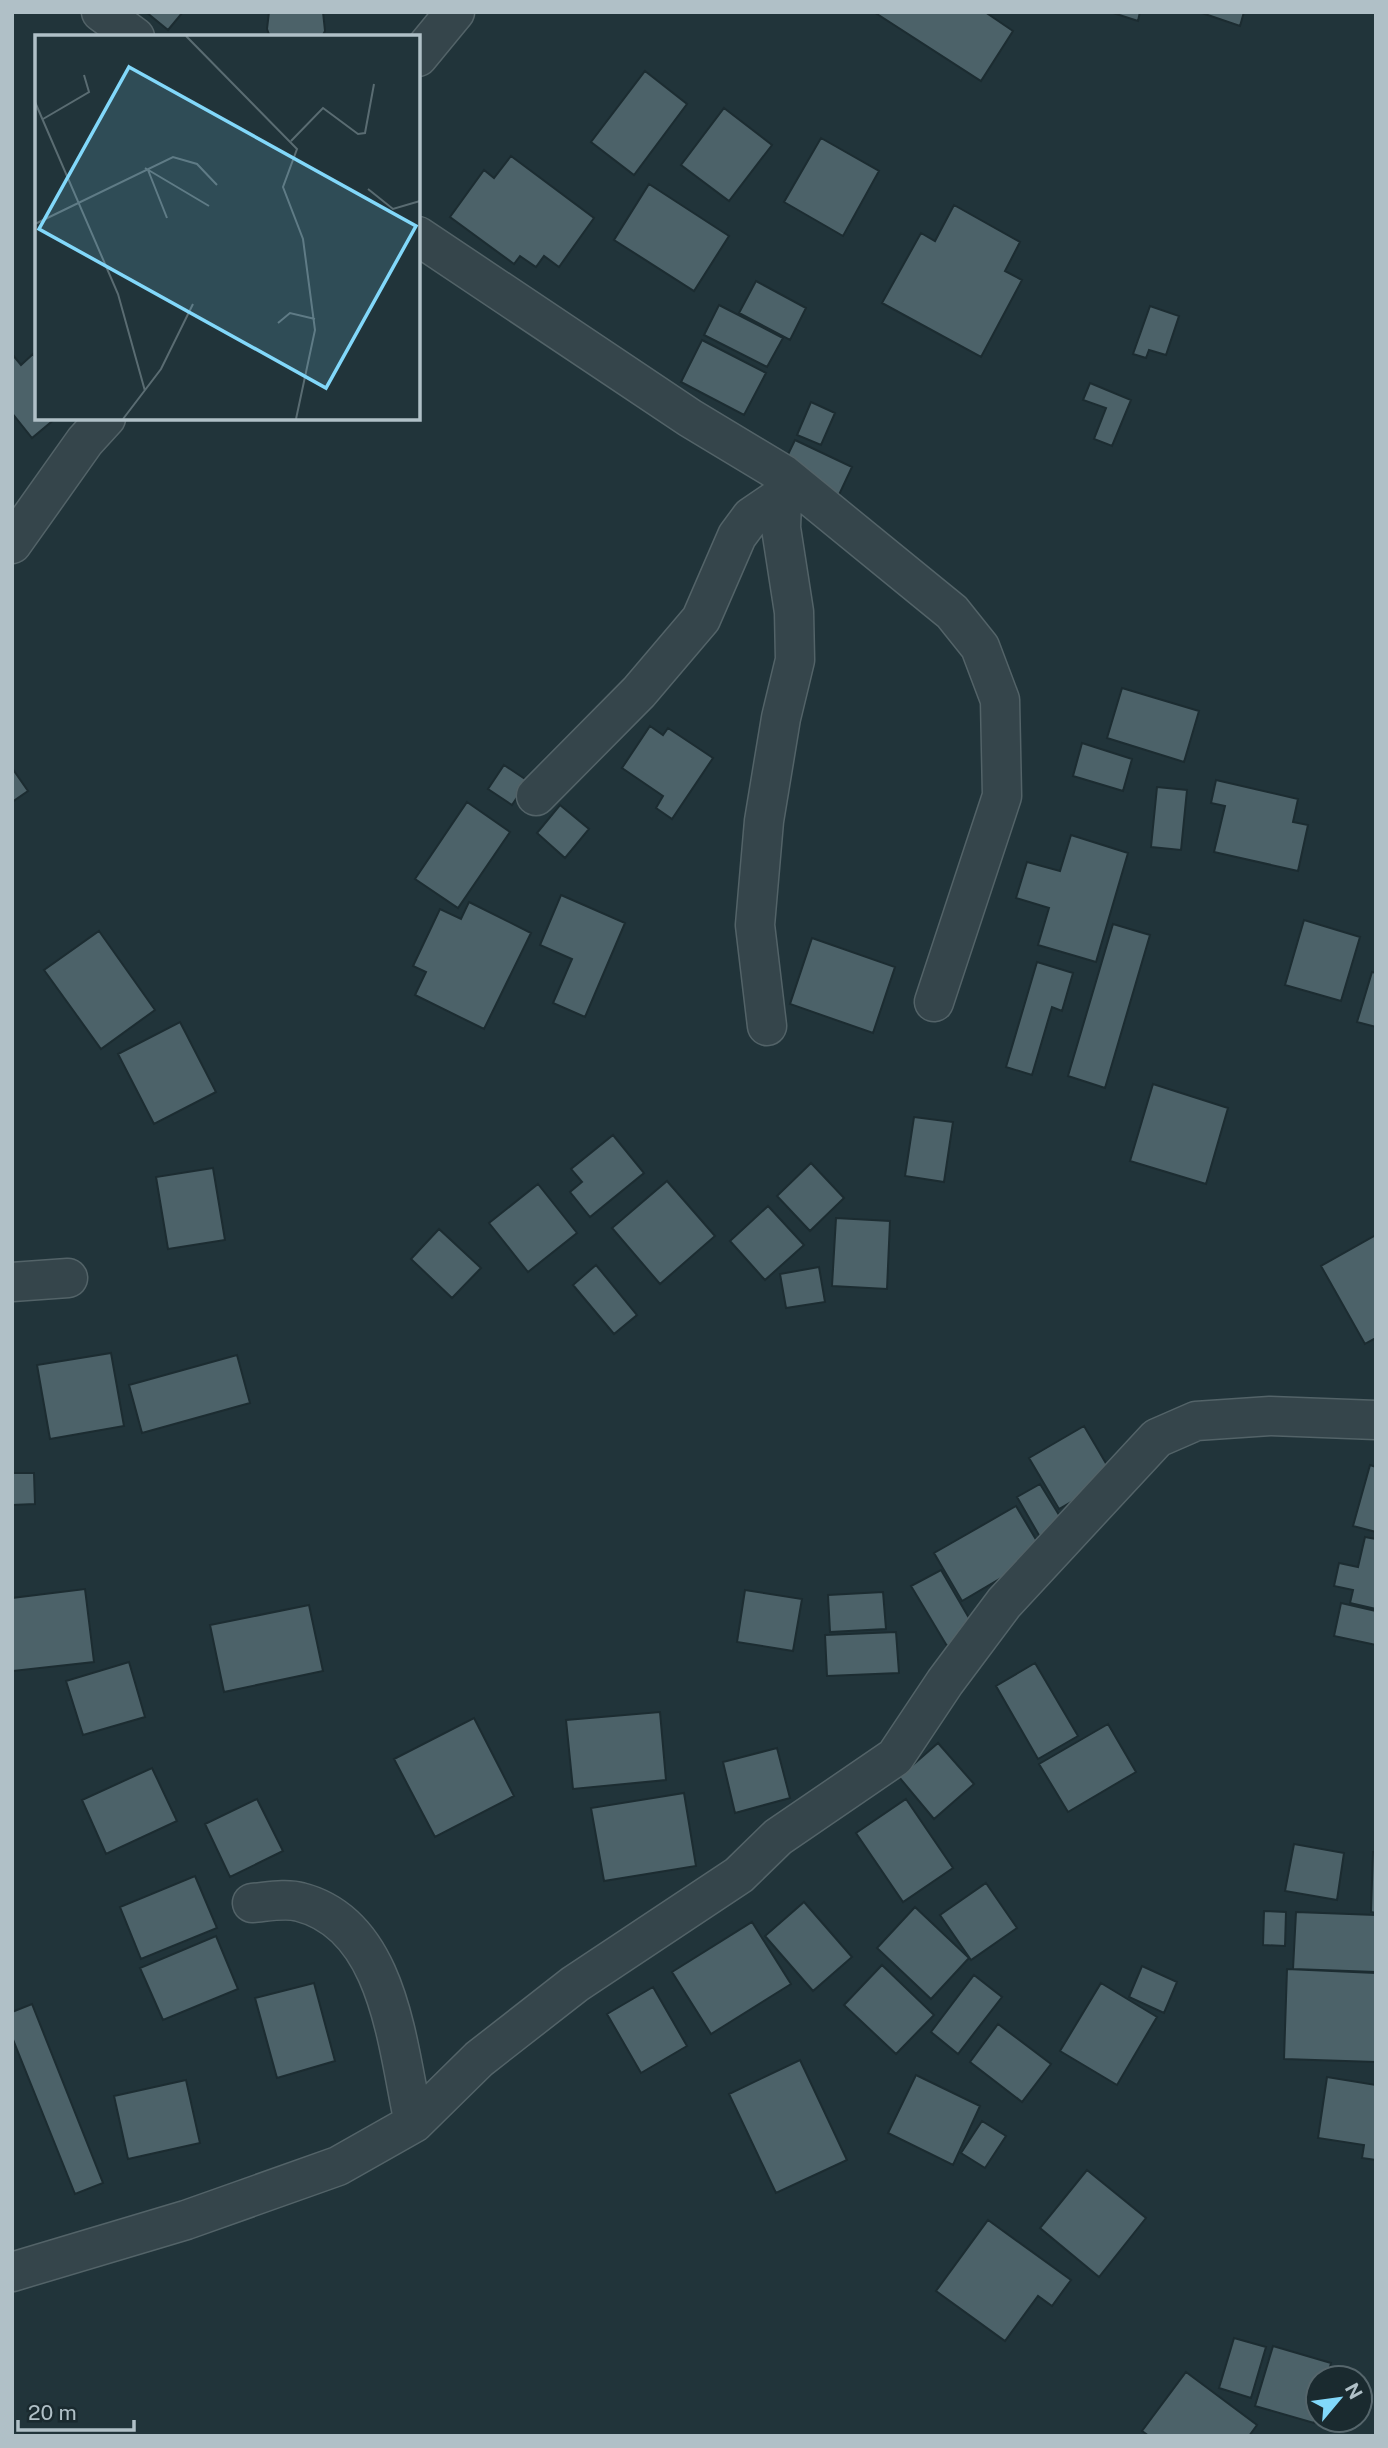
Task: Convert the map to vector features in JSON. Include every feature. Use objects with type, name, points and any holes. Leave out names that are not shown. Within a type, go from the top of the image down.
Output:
[{"type":"street","points":[[101,12],[132,35]]},
{"type":"street","points":[[420,55],[455,12]]},
{"type":"street","points":[[420,237],[690,418],[783,484],[952,612],[980,647],[1000,700],[1002,796],[934,1002]]},
{"type":"street","points":[[12,544],[85,442],[104,420]]},
{"type":"street","points":[[536,796],[639,692],[701,619],[737,537],[751,517],[783,484]]},
{"type":"street","points":[[767,1026],[755,925],[764,821],[781,718],[794,660],[794,612],[781,528],[783,484]]},
{"type":"street","points":[[12,1282],[68,1278]]},
{"type":"street","points":[[12,2272],[186,2220],[338,2166],[414,2123],[479,2059],[575,1984],[739,1875],[778,1837],[895,1757],[945,1682],[1003,1603],[1157,1438],[1196,1421],[1208,1420],[1270,1416],[1376,1420]]},
{"type":"street","points":[[252,1903],[299,1901],[337,1918],[362,1944],[383,1987],[414,2123]]},
{"type":"building","points":[[146,12],[183,12],[168,30]]},
{"type":"building","points":[[269,12],[323,12],[323,35],[269,35],[267,29]]},
{"type":"building","points":[[874,12],[985,12],[1013,31],[981,81]]},
{"type":"building","points":[[1110,12],[1140,12],[1138,21]]},
{"type":"building","points":[[1199,12],[1244,12],[1240,26]]},
{"type":"building","points":[[645,71],[687,104],[634,175],[591,142]]},
{"type":"building","points":[[724,108],[772,145],[729,201],[681,165]]},
{"type":"building","points":[[821,138],[879,171],[843,236],[784,202]]},
{"type":"building","points":[[511,156],[594,218],[559,267],[544,256],[536,267],[520,256],[514,264],[450,217],[484,170],[494,178]]},
{"type":"building","points":[[649,184],[729,236],[694,291],[614,240]]},
{"type":"building","points":[[954,205],[1020,242],[1005,271],[1022,280],[981,357],[882,303],[921,233],[935,241]]},
{"type":"building","points":[[756,281],[806,308],[790,340],[739,313]]},
{"type":"building","points":[[719,305],[783,338],[767,367],[704,335]]},
{"type":"building","points":[[1150,306],[1179,316],[1166,355],[1149,350],[1146,358],[1133,354]]},
{"type":"building","points":[[702,340],[766,373],[744,415],[681,382]]},
{"type":"building","points":[[12,354],[21,365],[33,354],[35,420],[54,420],[32,438],[12,413]]},
{"type":"building","points":[[1090,383],[1131,400],[1112,446],[1094,439],[1106,408],[1083,400]]},
{"type":"building","points":[[811,402],[835,413],[821,445],[797,435]]},
{"type":"building","points":[[795,440],[852,467],[837,499],[780,471]]},
{"type":"building","points":[[1122,688],[1199,711],[1184,762],[1107,738]]},
{"type":"building","points":[[650,726],[663,735],[668,728],[713,758],[672,819],[656,808],[663,796],[622,768]]},
{"type":"building","points":[[1082,743],[1132,759],[1123,791],[1073,776]]},
{"type":"building","points":[[504,765],[528,781],[512,805],[488,789]]},
{"type":"building","points":[[12,768],[28,791],[12,802]]},
{"type":"building","points":[[1216,780],[1298,799],[1293,822],[1308,825],[1298,871],[1214,852],[1225,806],[1211,803]]},
{"type":"building","points":[[1157,787],[1187,790],[1181,850],[1151,847]]},
{"type":"building","points":[[467,802],[510,832],[458,908],[415,879]]},
{"type":"building","points":[[560,805],[589,829],[565,858],[537,833]]},
{"type":"building","points":[[1071,835],[1128,853],[1096,962],[1038,945],[1049,908],[1016,898],[1027,862],[1060,871]]},
{"type":"building","points":[[561,895],[625,923],[585,1017],[553,1003],[572,959],[540,945]]},
{"type":"building","points":[[469,902],[531,933],[484,1029],[415,995],[426,972],[413,966],[440,909],[461,919]]},
{"type":"building","points":[[1304,920],[1360,937],[1341,1001],[1285,985]]},
{"type":"building","points":[[1113,924],[1150,935],[1105,1088],[1068,1076]]},
{"type":"building","points":[[99,931],[155,1010],[101,1049],[44,970]]},
{"type":"building","points":[[812,938],[895,967],[873,1033],[790,1004]]},
{"type":"building","points":[[1037,962],[1073,973],[1062,1011],[1052,1007],[1032,1075],[1006,1067]]},
{"type":"building","points":[[1372,972],[1376,973],[1376,1027],[1357,1022]]},
{"type":"building","points":[[180,1022],[216,1092],[154,1124],[118,1054]]},
{"type":"building","points":[[1153,1084],[1228,1108],[1206,1184],[1130,1161]]},
{"type":"building","points":[[914,1117],[953,1122],[944,1182],[905,1176]]},
{"type":"building","points":[[613,1135],[644,1173],[590,1217],[570,1192],[582,1182],[571,1169]]},
{"type":"building","points":[[811,1163],[844,1198],[810,1231],[777,1196]]},
{"type":"building","points":[[213,1168],[225,1240],[168,1249],[156,1177]]},
{"type":"building","points":[[667,1181],[715,1236],[660,1284],[612,1228]]},
{"type":"building","points":[[538,1184],[577,1233],[528,1272],[489,1223]]},
{"type":"building","points":[[768,1206],[804,1245],[765,1280],[730,1241]]},
{"type":"building","points":[[836,1218],[890,1221],[887,1289],[832,1286]]},
{"type":"building","points":[[439,1229],[481,1268],[452,1298],[411,1259]]},
{"type":"building","points":[[1376,1235],[1376,1338],[1365,1344],[1321,1266]]},
{"type":"building","points":[[596,1265],[637,1315],[614,1334],[573,1285]]},
{"type":"building","points":[[819,1267],[825,1302],[786,1308],[780,1274]]},
{"type":"building","points":[[111,1353],[124,1426],[50,1439],[37,1365]]},
{"type":"building","points":[[237,1355],[250,1403],[142,1433],[129,1385]]},
{"type":"building","points":[[1084,1426],[1114,1477],[1059,1509],[1029,1458]]},
{"type":"building","points":[[1370,1465],[1376,1467],[1376,1532],[1353,1526]]},
{"type":"building","points":[[12,1473],[34,1473],[35,1504],[12,1505]]},
{"type":"building","points":[[1040,1484],[1064,1523],[1040,1537],[1017,1497]]},
{"type":"building","points":[[1016,1506],[1044,1553],[962,1601],[934,1553]]},
{"type":"building","points":[[1365,1537],[1376,1539],[1376,1609],[1350,1603],[1353,1590],[1334,1586],[1339,1563],[1358,1567]]},
{"type":"building","points":[[941,1570],[976,1630],[947,1646],[911,1586]]},
{"type":"building","points":[[85,1589],[94,1662],[13,1671],[12,1598]]},
{"type":"building","points":[[745,1590],[802,1599],[793,1651],[737,1642]]},
{"type":"building","points":[[883,1592],[886,1629],[830,1632],[828,1595]]},
{"type":"building","points":[[1341,1603],[1376,1611],[1376,1645],[1334,1636]]},
{"type":"building","points":[[309,1605],[323,1671],[224,1692],[210,1625]]},
{"type":"building","points":[[896,1632],[899,1673],[827,1676],[825,1635]]},
{"type":"building","points":[[129,1662],[145,1717],[83,1735],[66,1681]]},
{"type":"building","points":[[1035,1663],[1078,1736],[1038,1759],[996,1686]]},
{"type":"building","points":[[660,1712],[666,1780],[573,1789],[566,1720]]},
{"type":"building","points":[[474,1718],[514,1796],[435,1837],[394,1759]]},
{"type":"building","points":[[1108,1724],[1136,1772],[1068,1812],[1039,1764]]},
{"type":"building","points":[[938,1743],[974,1784],[934,1819],[899,1777]]},
{"type":"building","points":[[777,1748],[790,1798],[735,1813],[723,1762]]},
{"type":"building","points":[[152,1768],[177,1821],[106,1854],[82,1800]]},
{"type":"building","points":[[684,1793],[696,1866],[604,1881],[591,1808]]},
{"type":"building","points":[[257,1799],[283,1851],[230,1877],[205,1824]]},
{"type":"building","points":[[906,1799],[953,1868],[903,1902],[856,1833]]},
{"type":"building","points":[[1294,1844],[1344,1853],[1337,1900],[1285,1891]]},
{"type":"building","points":[[1373,1852],[1376,1852],[1376,1913],[1371,1912]]},
{"type":"building","points":[[195,1876],[217,1928],[141,1959],[120,1907]]},
{"type":"building","points":[[986,1883],[1017,1928],[971,1960],[940,1915]]},
{"type":"building","points":[[804,1902],[852,1957],[813,1991],[765,1936]]},
{"type":"building","points":[[915,1907],[969,1958],[931,1999],[877,1948]]},
{"type":"building","points":[[1264,1911],[1286,1912],[1285,1946],[1263,1945]]},
{"type":"building","points":[[1296,1912],[1376,1915],[1376,1972],[1293,1969]]},
{"type":"building","points":[[752,1922],[791,1984],[711,2034],[672,1972]]},
{"type":"building","points":[[216,1936],[238,1989],[163,2020],[140,1968]]},
{"type":"building","points":[[882,1965],[934,2015],[896,2054],[844,2005]]},
{"type":"building","points":[[1142,1966],[1177,1982],[1164,2013],[1129,1997]]},
{"type":"building","points":[[1287,1969],[1376,1973],[1376,2062],[1284,2059]]},
{"type":"building","points":[[974,1975],[1002,1997],[958,2054],[931,2032]]},
{"type":"building","points":[[314,1983],[335,2061],[277,2078],[255,1998]]},
{"type":"building","points":[[1101,1983],[1157,2017],[1117,2085],[1060,2051]]},
{"type":"building","points":[[653,1987],[687,2046],[641,2073],[607,2014]]},
{"type":"building","points":[[32,2004],[103,2183],[75,2194],[12,2037],[12,2012]]},
{"type":"building","points":[[998,2024],[1051,2064],[1022,2102],[970,2062]]},
{"type":"building","points":[[800,2060],[847,2160],[776,2193],[729,2094]]},
{"type":"building","points":[[916,2075],[980,2106],[953,2165],[888,2133]]},
{"type":"building","points":[[1327,2077],[1376,2085],[1376,2160],[1362,2158],[1364,2145],[1318,2138]]},
{"type":"building","points":[[186,2080],[200,2143],[128,2159],[114,2096]]},
{"type":"building","points":[[982,2121],[1006,2136],[985,2168],[961,2153]]},
{"type":"building","points":[[1087,2170],[1146,2218],[1099,2277],[1040,2228]]},
{"type":"building","points":[[988,2220],[1071,2280],[1052,2306],[1038,2296],[1005,2341],[936,2291]]},
{"type":"building","points":[[1234,2338],[1266,2347],[1251,2398],[1219,2388]]},
{"type":"building","points":[[1273,2346],[1331,2363],[1304,2364],[1304,2420],[1255,2406]]},
{"type":"building","points":[[1186,2372],[1257,2425],[1249,2436],[1149,2436],[1142,2431]]}]
